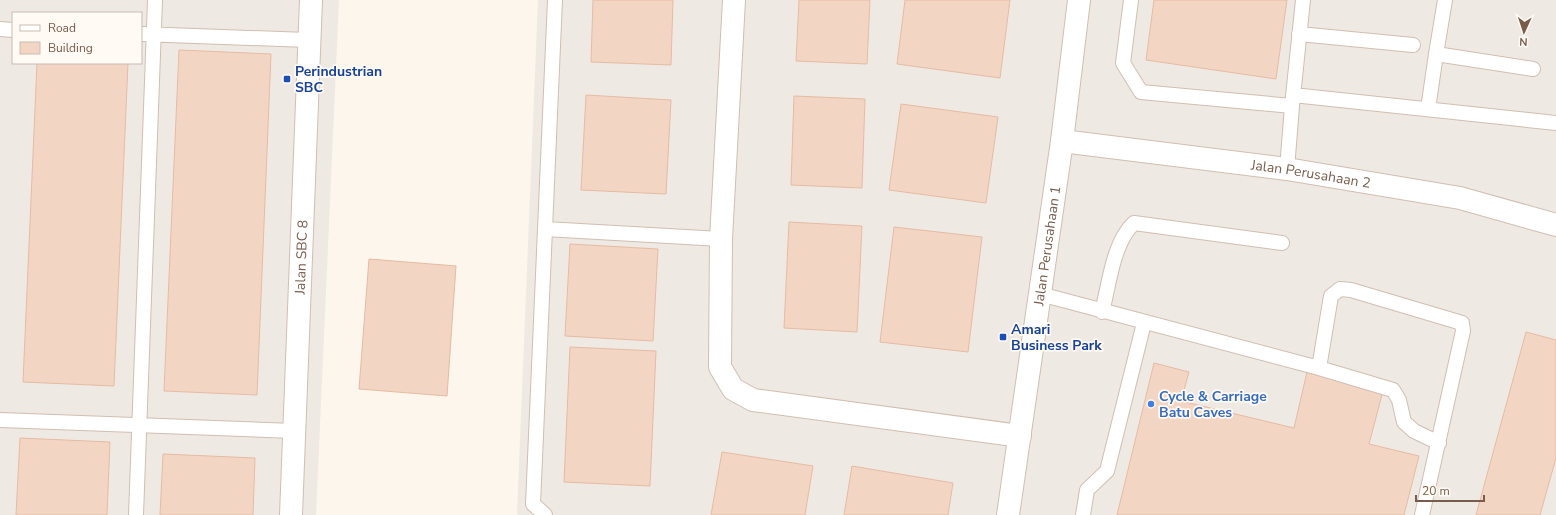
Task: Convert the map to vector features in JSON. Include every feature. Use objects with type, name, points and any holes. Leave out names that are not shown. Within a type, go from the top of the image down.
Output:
[{"type":"street","name":"Jalan SBC 8","points":[[291,515],[308,40],[311,0]]},
{"type":"street","points":[[734,0],[721,238],[720,367],[734,389],[753,400],[1020,436]]},
{"type":"street","name":"Jalan Perusahaan 1","points":[[1008,515],[1062,141],[1079,0]]},
{"type":"street","name":"Jalan Perusahaan 2","points":[[1062,141],[1287,169],[1460,198],[1556,225]]},
{"type":"lane","points":[[136,515],[147,34],[155,0]]},
{"type":"lane","points":[[545,515],[533,504],[555,0]]},
{"type":"lane","points":[[1131,0],[1123,63],[1141,92],[1428,110],[1556,123]]},
{"type":"lane","points":[[1287,169],[1292,101],[1303,0]]},
{"type":"lane","points":[[1428,110],[1445,0]]},
{"type":"lane","points":[[0,29],[12,30]]},
{"type":"lane","points":[[147,34],[308,40]]},
{"type":"lane","points":[[1300,34],[1413,45]]},
{"type":"lane","points":[[1436,54],[1533,69]]},
{"type":"lane","points":[[1102,312],[1119,243],[1126,230],[1134,223],[1282,243]]},
{"type":"lane","points":[[545,229],[721,238]]},
{"type":"lane","points":[[1319,368],[1331,296],[1340,289],[1351,290],[1462,323],[1463,331],[1422,515]]},
{"type":"lane","points":[[1040,294],[1102,312],[1319,368],[1393,390],[1399,400],[1404,422],[1414,431],[1439,443]]},
{"type":"lane","points":[[1083,515],[1087,490],[1107,471],[1144,323]]},
{"type":"lane","points":[[0,420],[294,431]]},
{"type":"shaded area","points":[[0,0],[339,0],[316,515],[0,515]]},
{"type":"shaded area","points":[[538,0],[1556,0],[1556,515],[518,515]]},
{"type":"building","points":[[593,0],[673,0],[671,65],[591,62]]},
{"type":"building","points":[[799,0],[870,0],[867,64],[796,61]]},
{"type":"building","points":[[905,0],[1010,0],[1000,78],[897,64]]},
{"type":"building","points":[[1154,0],[1287,0],[1276,79],[1146,60]]},
{"type":"building","points":[[179,50],[271,54],[257,395],[164,391]]},
{"type":"building","points":[[37,64],[128,64],[114,386],[23,382]]},
{"type":"building","points":[[586,95],[671,100],[666,194],[581,190]]},
{"type":"building","points":[[794,96],[865,99],[862,188],[791,185]]},
{"type":"building","points":[[901,104],[998,117],[986,203],[889,190]]},
{"type":"building","points":[[789,222],[862,226],[857,332],[784,328]]},
{"type":"building","points":[[894,227],[982,237],[968,352],[880,342]]},
{"type":"building","points":[[570,244],[658,249],[653,341],[565,336]]},
{"type":"building","points":[[369,259],[456,266],[447,396],[359,389]]},
{"type":"building","points":[[1526,332],[1556,340],[1556,458],[1540,515],[1476,515]]},
{"type":"building","points":[[570,347],[656,351],[650,486],[564,482]]},
{"type":"building","points":[[1154,363],[1189,372],[1181,401],[1294,428],[1307,372],[1383,391],[1369,444],[1419,456],[1404,515],[1117,515]]},
{"type":"building","points":[[20,438],[110,442],[107,515],[16,515]]},
{"type":"building","points":[[722,452],[813,466],[805,515],[711,515]]},
{"type":"building","points":[[163,454],[255,458],[253,515],[160,515]]},
{"type":"building","points":[[852,466],[953,483],[948,515],[844,515]]},
{"type":"place","name":"Perindustrian SBC","points":[[287,79]]},
{"type":"place","name":"Amari Business Park","points":[[1003,337]]},
{"type":"place","name":"Cycle & Carriage Batu Caves","points":[[1151,404]]}]
